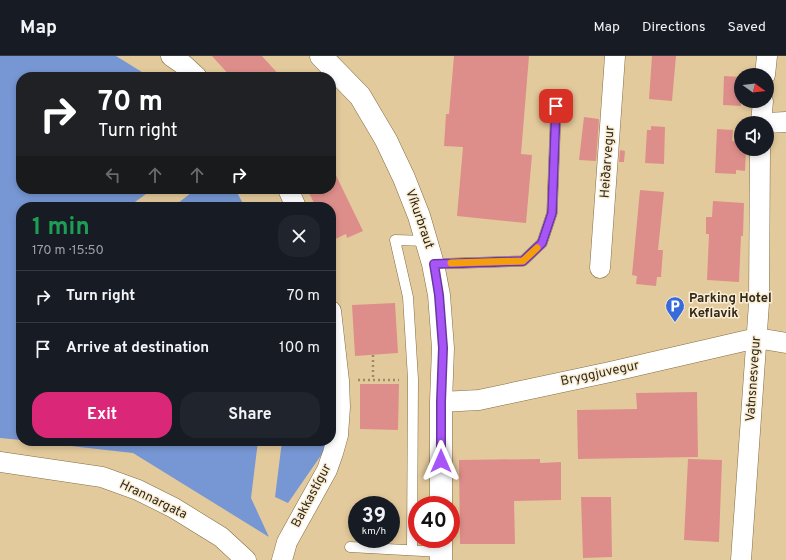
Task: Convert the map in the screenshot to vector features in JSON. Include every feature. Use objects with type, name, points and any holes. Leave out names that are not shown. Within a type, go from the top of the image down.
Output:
[{"type":"street","points":[[171,56],[192,72]]},
{"type":"street","name":"Víkurbraut","points":[[321,56],[360,96],[386,140],[404,178],[419,216],[434,264],[439,295],[443,348],[441,402],[441,496]]},
{"type":"street","name":"Heiðarvegur","points":[[600,268],[615,56]]},
{"type":"street","points":[[767,68],[768,56]]},
{"type":"street","points":[[774,123],[786,122]]},
{"type":"street","name":"Vatnsnesvegur","points":[[741,560],[760,303],[760,156]]},
{"type":"street","points":[[757,338],[786,343]]},
{"type":"street","name":"Bryggjuvegur","points":[[441,402],[479,400],[757,338]]},
{"type":"street","name":"Bakkastígur","points":[[336,355],[340,407],[336,442]]},
{"type":"street","name":"Bakkastígur","points":[[282,560],[287,542],[327,470],[335,446]]},
{"type":"street","name":"Hrannargata","points":[[0,462],[102,477],[138,490],[174,508],[221,537],[246,560]]},
{"type":"lane","points":[[434,264],[523,261],[542,243],[552,213],[556,106]]},
{"type":"lane","points":[[412,550],[414,379],[408,297],[394,240],[426,241]]},
{"type":"lane","points":[[371,548],[441,550]]},
{"type":"path","points":[[373,355],[373,380]]},
{"type":"path","points":[[339,381],[399,380]]},
{"type":"water","points":[[0,56],[116,56],[142,72],[16,72],[16,194],[146,194],[135,202],[16,202],[16,440],[0,438]]},
{"type":"water","points":[[190,194],[238,194],[242,202],[179,202]]},
{"type":"water","points":[[71,446],[257,446],[251,498],[269,537],[133,453]]},
{"type":"water","points":[[281,446],[326,446],[288,503],[275,497]]},
{"type":"building","points":[[212,56],[262,56],[276,72],[226,72]]},
{"type":"building","points":[[454,56],[529,56],[521,154],[532,155],[526,223],[457,216],[463,147],[444,146],[446,114],[449,114]]},
{"type":"building","points":[[652,56],[676,56],[672,101],[649,99]]},
{"type":"building","points":[[724,76],[734,77],[734,106],[723,105]]},
{"type":"building","points":[[584,117],[599,119],[596,161],[579,160]]},
{"type":"building","points":[[651,126],[665,127],[664,164],[645,163],[647,130],[651,130]]},
{"type":"building","points":[[717,129],[733,130],[732,141],[734,141],[734,156],[746,156],[745,171],[736,170],[736,174],[715,173]]},
{"type":"building","points":[[620,150],[625,151],[624,162],[619,162]]},
{"type":"building","points":[[336,175],[363,231],[347,238],[346,234],[336,239],[336,202],[314,202],[310,194],[336,194]]},
{"type":"building","points":[[640,190],[664,192],[658,250],[663,250],[661,277],[657,277],[656,286],[636,284],[637,276],[632,275]]},
{"type":"building","points":[[713,201],[744,203],[739,282],[707,280],[709,234],[706,234],[706,217],[712,217]]},
{"type":"building","points":[[395,303],[398,353],[355,356],[352,305]]},
{"type":"building","points":[[360,384],[399,384],[398,430],[360,429]]},
{"type":"building","points":[[697,392],[698,457],[578,459],[577,410],[637,409],[636,393]]},
{"type":"building","points":[[540,459],[540,463],[561,462],[561,500],[514,501],[515,544],[460,544],[459,460]]},
{"type":"building","points":[[688,459],[722,460],[719,542],[684,540]]},
{"type":"building","points":[[581,497],[611,497],[612,557],[583,558]]},
{"type":"slow traffic","points":[[451,263],[523,261],[537,248]]},
{"type":"place","name":"Parking Hotel Keflavik","points":[[675,323]]},
{"type":"route","points":[[441,461],[443,348],[439,295],[434,264],[523,261],[542,243],[552,213],[556,106]]}]
